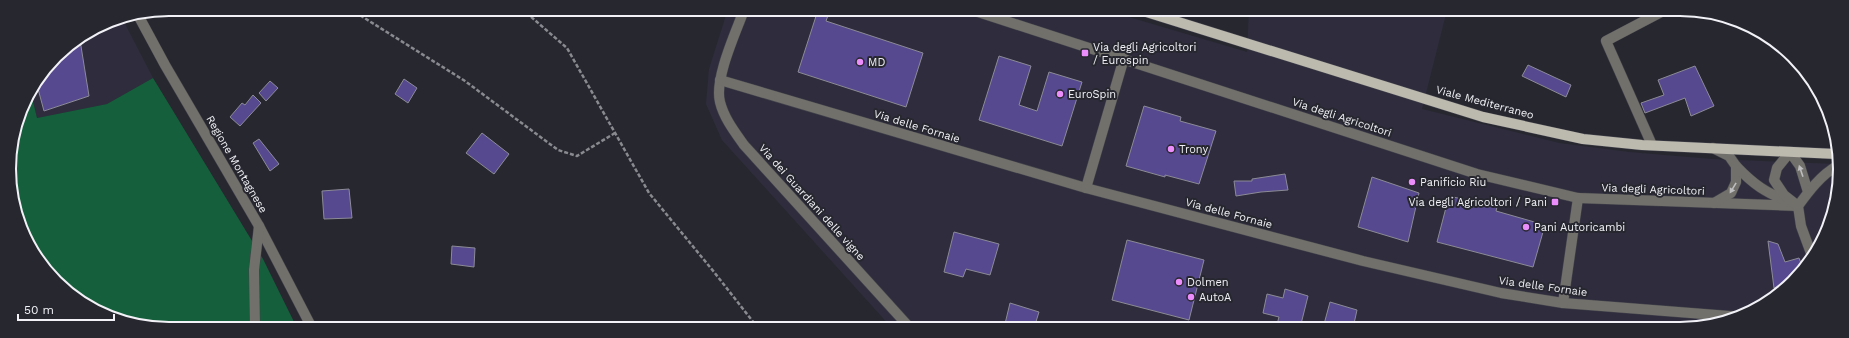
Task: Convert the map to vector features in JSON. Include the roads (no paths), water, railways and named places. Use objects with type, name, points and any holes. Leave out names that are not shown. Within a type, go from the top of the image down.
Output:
[{"type":"main road","name":"Viale Mediterraneo","points":[[1159,16],[1483,117],[1584,139],[1652,145],[1832,154]]},
{"type":"street","name":"Via dei Guardiani delle vigne","points":[[742,16],[720,80],[719,101],[727,122],[744,145],[905,322]]},
{"type":"street","name":"Via degli Agricoltori","points":[[991,16],[1477,174],[1578,198],[1798,206]]},
{"type":"street","points":[[1652,145],[1606,41],[1654,16]]},
{"type":"street","name":"Regione Montagnese","points":[[140,19],[259,226],[309,322]]},
{"type":"street","points":[[1086,188],[1124,58]]},
{"type":"street","name":"Via delle Fornaie","points":[[720,80],[1086,188],[1363,261],[1501,293],[1563,303],[1724,316]]},
{"type":"street","points":[[1713,148],[1729,156],[1736,166],[1766,193],[1798,206]]},
{"type":"street","points":[[1750,204],[1766,193],[1774,180],[1777,168],[1790,152],[1800,166],[1808,192]]},
{"type":"street","name":"Via degli Agricoltori","points":[[1714,203],[1731,193],[1736,182],[1736,166]]},
{"type":"street","points":[[1798,206],[1808,192],[1833,169]]},
{"type":"street","points":[[1774,180],[1784,195],[1798,206],[1801,226],[1810,250]]},
{"type":"street","points":[[1563,303],[1578,198]]},
{"type":"street","points":[[255,322],[254,264],[259,226]]},
{"type":"place","name":"Via degli Agricoltori / Eurospin","points":[[1085,53]]},
{"type":"place","name":"MD","points":[[860,62]]},
{"type":"place","name":"EuroSpin","points":[[1060,94]]},
{"type":"place","name":"Trony","points":[[1171,149]]},
{"type":"place","name":"Panificio Riu","points":[[1412,182]]},
{"type":"place","name":"Via degli Agricoltori / Pani","points":[[1555,202]]},
{"type":"place","name":"Pani Autoricambi","points":[[1526,227]]},
{"type":"place","name":"Dolmen","points":[[1179,282]]},
{"type":"place","name":"AutoA","points":[[1191,297]]}]
